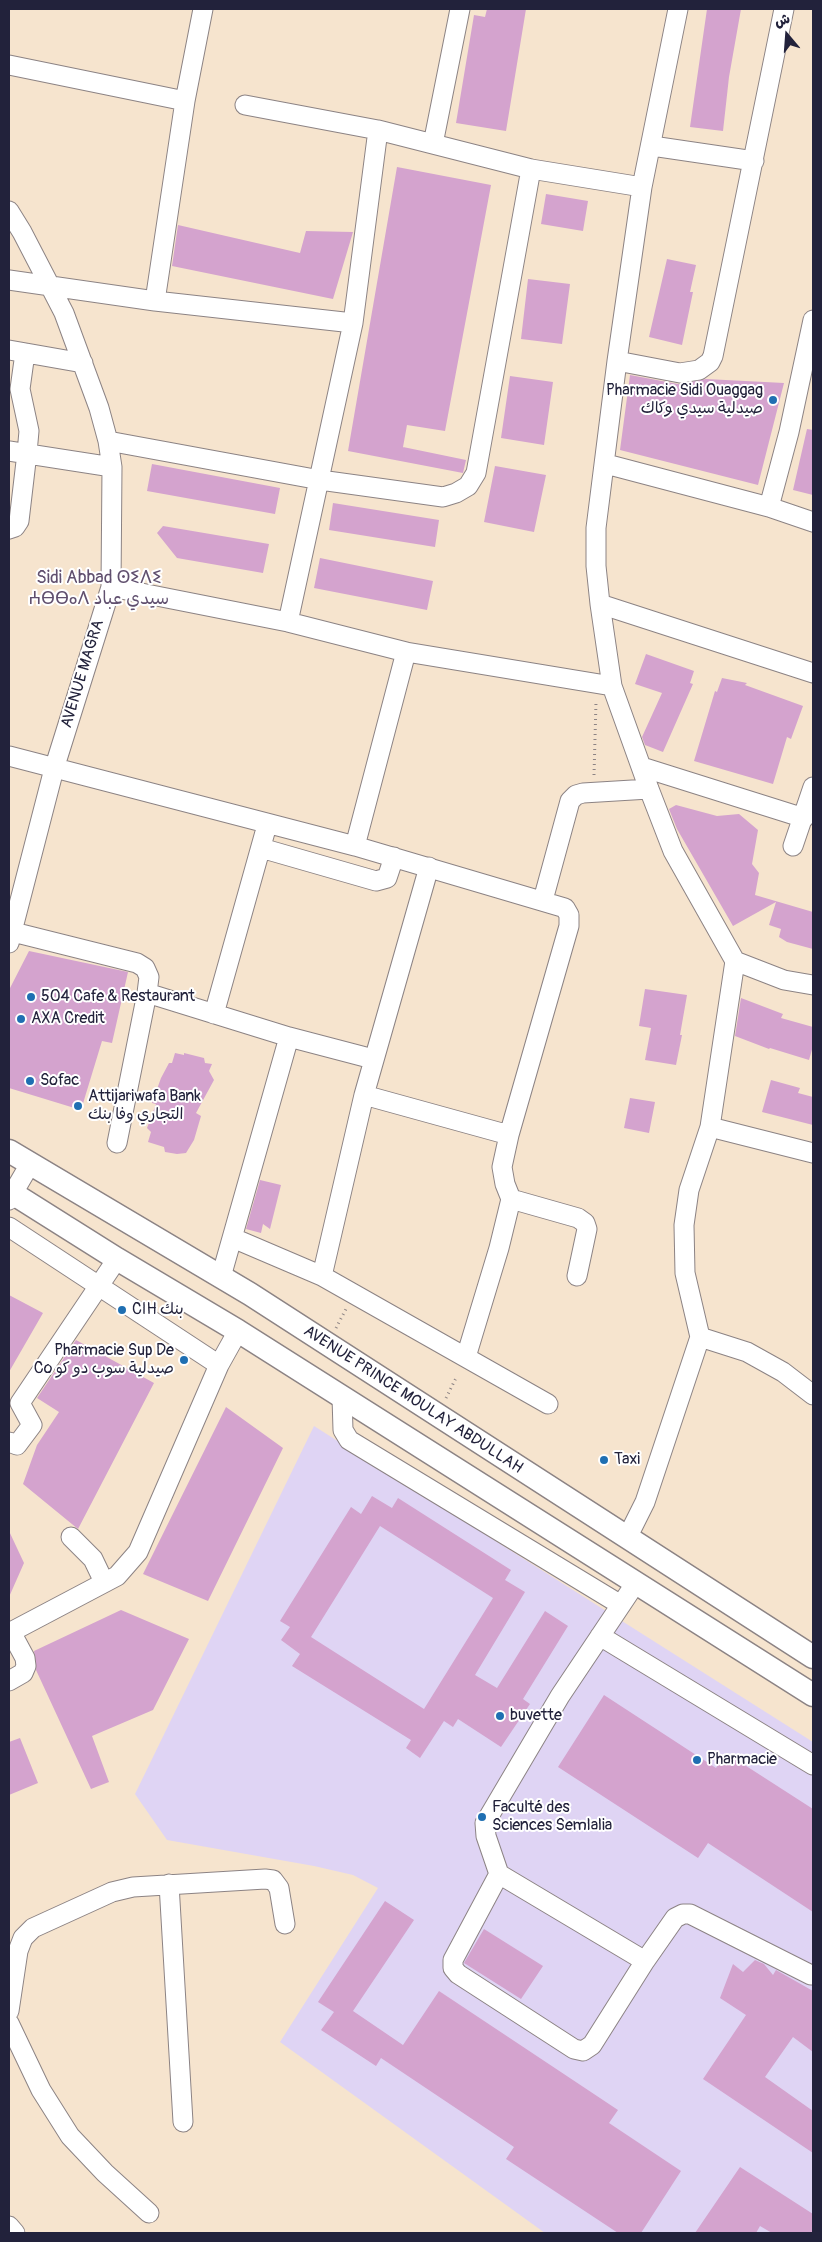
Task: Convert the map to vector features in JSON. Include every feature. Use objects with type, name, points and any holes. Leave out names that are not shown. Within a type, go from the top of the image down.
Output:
[{"type":"main road","name":"AVENUE PRINCE MOULAY ABDULLAH","points":[[9,1151],[221,1277],[813,1657]]},
{"type":"main road","points":[[10,1194],[238,1331],[813,1695]]},
{"type":"street","points":[[155,301],[185,101],[203,9]]},
{"type":"street","points":[[433,144],[460,9]]},
{"type":"street","points":[[627,1538],[645,1502],[700,1337],[685,1273],[684,1225],[689,1190],[710,1127],[734,961],[673,851],[642,767],[604,685],[596,566],[596,528],[606,464],[617,361],[642,187],[652,146],[678,9]]},
{"type":"street","points":[[617,361],[680,373],[699,370],[710,362],[713,356],[784,9]]},
{"type":"street","points":[[9,65],[185,101]]},
{"type":"street","points":[[245,105],[378,130],[530,169],[642,187]]},
{"type":"street","points":[[288,622],[353,322],[378,130]]},
{"type":"street","points":[[652,146],[754,161]]},
{"type":"street","points":[[108,441],[320,480],[443,497],[456,493],[468,486],[476,473],[530,169]]},
{"type":"street","name":"AVENUE MAGRA","points":[[9,211],[16,231],[50,286],[64,313],[99,408],[108,441],[112,467],[110,587],[54,769],[10,936]]},
{"type":"street","points":[[9,280],[155,301],[353,322]]},
{"type":"street","points":[[769,507],[789,432],[813,320]]},
{"type":"street","points":[[9,529],[19,521],[18,452],[29,431],[20,389],[17,351],[83,363]]},
{"type":"street","points":[[18,452],[112,467]]},
{"type":"street","points":[[606,464],[769,507],[813,522]]},
{"type":"street","points":[[110,587],[288,622],[406,652],[604,685]]},
{"type":"street","points":[[600,604],[813,673]]},
{"type":"street","points":[[354,846],[406,652]]},
{"type":"street","points":[[9,756],[354,846],[565,908],[569,915],[568,926],[509,1135],[502,1168],[505,1184],[511,1199],[500,1248],[466,1357]]},
{"type":"street","points":[[642,767],[804,818]]},
{"type":"street","points":[[793,846],[813,787]]},
{"type":"street","points":[[543,900],[570,801],[576,795],[593,792],[649,789]]},
{"type":"street","points":[[214,1014],[268,825]]},
{"type":"street","points":[[261,848],[376,881],[387,878],[394,857]]},
{"type":"street","points":[[322,1276],[373,1059],[428,867]]},
{"type":"street","points":[[10,936],[137,963],[144,968],[149,977],[117,1143]]},
{"type":"street","points":[[734,961],[784,980],[813,985]]},
{"type":"street","points":[[147,993],[289,1037],[373,1059]]},
{"type":"street","points":[[221,1277],[289,1037]]},
{"type":"street","points":[[364,1095],[509,1135]]},
{"type":"street","points":[[710,1127],[813,1153]]},
{"type":"street","points":[[10,1194],[30,1164]]},
{"type":"street","points":[[511,1199],[578,1218],[585,1223],[587,1229],[577,1276]]},
{"type":"street","points":[[9,1227],[100,1285],[219,1365]]},
{"type":"street","points":[[233,1238],[322,1276],[548,1404]]},
{"type":"street","points":[[9,1442],[17,1444],[32,1425],[20,1403],[117,1260]]},
{"type":"street","points":[[9,1681],[23,1673],[26,1666],[25,1658],[10,1632],[117,1576],[138,1552],[219,1365],[238,1331]]},
{"type":"street","points":[[700,1337],[747,1352],[783,1372],[813,1395]]},
{"type":"street","points":[[342,1397],[342,1430],[349,1440],[621,1605]]},
{"type":"street","points":[[71,1537],[93,1559],[104,1582]]},
{"type":"street","points":[[636,1584],[560,1696],[485,1823],[486,1836],[499,1874],[645,1961]]},
{"type":"street","points":[[600,1636],[813,1765]]},
{"type":"street","points":[[499,1874],[453,1960],[453,1968],[458,1974],[574,2049],[583,2051],[592,2045],[645,1961],[676,1918],[683,1914],[690,1914],[811,1975]]},
{"type":"street","points":[[9,2011],[18,1951],[23,1938],[33,1928],[112,1892],[133,1887],[169,1884],[273,1880],[280,1888],[285,1924]]},
{"type":"street","points":[[169,1884],[183,2122]]},
{"type":"street","points":[[9,2023],[41,2090],[70,2136],[105,2173],[149,2213]]},
{"type":"street","points":[[9,2226],[15,2233]]},
{"type":"path","points":[[593,792],[604,685]]},
{"type":"shaded area","name":"Faculté des Sciences Semlalia","points":[[314,1426],[813,1742],[813,2233],[545,2233],[280,2042],[378,1888],[353,1875],[314,1866],[167,1840],[135,1794]]},
{"type":"building","points":[[487,9],[526,9],[506,131],[456,123],[474,15],[485,17]]},
{"type":"building","points":[[707,9],[741,9],[729,77],[723,131],[690,127]]},
{"type":"building","points":[[397,167],[491,185],[445,431],[407,425],[403,447],[466,460],[463,473],[348,451]]},
{"type":"building","points":[[546,194],[588,201],[583,231],[541,224]]},
{"type":"building","points":[[178,225],[300,253],[306,231],[353,232],[333,299],[172,266]]},
{"type":"building","points":[[667,259],[696,265],[690,292],[693,292],[682,345],[649,337]]},
{"type":"building","points":[[528,279],[570,284],[562,344],[521,339]]},
{"type":"building","points":[[630,375],[678,384],[706,379],[784,383],[758,485],[620,450]]},
{"type":"building","points":[[510,376],[553,382],[544,445],[501,438]]},
{"type":"building","points":[[807,429],[813,430],[813,495],[793,490]]},
{"type":"building","points":[[152,464],[280,488],[275,514],[147,491]]},
{"type":"building","points":[[495,466],[546,475],[534,532],[484,522]]},
{"type":"building","points":[[333,503],[439,520],[435,547],[329,530]]},
{"type":"building","points":[[163,526],[269,544],[263,573],[177,558],[157,533]]},
{"type":"building","points":[[320,558],[433,581],[427,610],[314,588]]},
{"type":"building","points":[[646,654],[694,671],[690,683],[693,684],[663,752],[645,745],[642,737],[662,693],[635,684]]},
{"type":"building","points":[[722,678],[747,683],[745,685],[803,706],[791,739],[787,737],[773,784],[694,761],[715,691],[717,692]]},
{"type":"building","points":[[676,805],[717,816],[739,814],[758,830],[752,864],[759,873],[755,895],[813,912],[813,949],[787,942],[779,937],[781,929],[769,925],[776,902],[733,926],[677,829],[669,809]]},
{"type":"building","points":[[29,951],[128,972],[112,1043],[102,1041],[81,1110],[9,1088],[9,990]]},
{"type":"building","points":[[645,989],[687,995],[676,1065],[645,1060],[651,1028],[639,1026]]},
{"type":"building","points":[[741,998],[783,1014],[781,1018],[813,1027],[813,1046],[809,1060],[769,1049],[735,1036]]},
{"type":"building","points":[[175,1053],[184,1055],[184,1053],[204,1058],[205,1063],[212,1064],[209,1071],[214,1080],[196,1113],[201,1116],[194,1140],[186,1153],[177,1154],[165,1152],[164,1147],[148,1142],[151,1132],[147,1128],[156,1104],[152,1103],[161,1078],[169,1063],[172,1063]]},
{"type":"building","points":[[771,1080],[800,1088],[798,1093],[813,1097],[813,1125],[762,1112]]},
{"type":"building","points":[[630,1098],[655,1102],[649,1133],[624,1128]]},
{"type":"building","points":[[260,1180],[281,1185],[270,1229],[263,1224],[261,1233],[246,1229]]},
{"type":"building","points":[[9,1295],[43,1313],[9,1372]]},
{"type":"building","points":[[76,1340],[154,1383],[78,1529],[23,1484],[37,1445],[59,1412],[37,1398]]},
{"type":"building","points":[[226,1407],[283,1448],[208,1601],[143,1574]]},
{"type":"building","points":[[372,1496],[392,1508],[398,1498],[511,1570],[505,1580],[525,1592],[475,1675],[497,1688],[545,1611],[568,1626],[523,1699],[530,1704],[501,1747],[458,1719],[453,1727],[444,1721],[420,1758],[406,1748],[411,1740],[292,1666],[300,1654],[281,1640],[290,1627],[280,1621],[351,1507],[361,1514]],"holes":[[[380,1526],[493,1598],[424,1709],[311,1637]]]},
{"type":"building","points":[[9,1531],[24,1563],[9,1597]]},
{"type":"building","points":[[121,1610],[189,1639],[153,1710],[92,1736],[109,1782],[91,1789],[36,1670],[34,1651]]},
{"type":"building","points":[[604,1695],[716,1768],[726,1753],[813,1809],[813,1912],[708,1843],[698,1858],[558,1767]]},
{"type":"building","points":[[20,1738],[38,1783],[9,1795],[9,1742]]},
{"type":"building","points":[[385,1901],[414,1920],[353,2011],[403,2045],[439,1991],[618,2110],[609,2123],[681,2171],[641,2233],[618,2233],[506,2159],[514,2147],[381,2058],[376,2066],[321,2030],[334,2012],[318,2002]]},
{"type":"building","points":[[484,1929],[543,1966],[521,1999],[464,1963]]},
{"type":"building","points":[[755,1960],[764,1964],[773,1975],[776,1970],[813,1991],[813,2052],[793,2037],[765,2077],[813,2111],[813,2153],[703,2079],[746,2015],[720,1998],[733,1964],[743,1972]]},
{"type":"building","points":[[740,2167],[813,2214],[813,2233],[772,2233],[760,2226],[756,2233],[695,2233]]},
{"type":"place","name":"Pharmacie Sidi Ouaggag صيدلية سيدي وكاك","points":[[773,400]]},
{"type":"place","name":"504 Cafe & Restaurant","points":[[31,997]]},
{"type":"place","name":"AXA Credit","points":[[21,1019]]},
{"type":"place","name":"Sofac","points":[[30,1081]]},
{"type":"place","name":"Attijariwafa Bank التجاري وفا بنك","points":[[78,1106]]},
{"type":"place","name":"CIH بنك","points":[[122,1310]]},
{"type":"place","name":"Pharmacie Sup De Co صيدلية سوب دو كو","points":[[184,1360]]},
{"type":"place","name":"Taxi","points":[[604,1460]]},
{"type":"place","name":"buvette","points":[[500,1716]]},
{"type":"place","name":"Pharmacie","points":[[697,1760]]},
{"type":"place","name":"Faculté des Sciences Semlalia","points":[[482,1817]]},
{"type":"district","name":"Sidi Abbad ⵙⵉⴷⵉ ⵄⴱⴱⴰⴷ سيدي عباد","points":[[99,588]]}]
